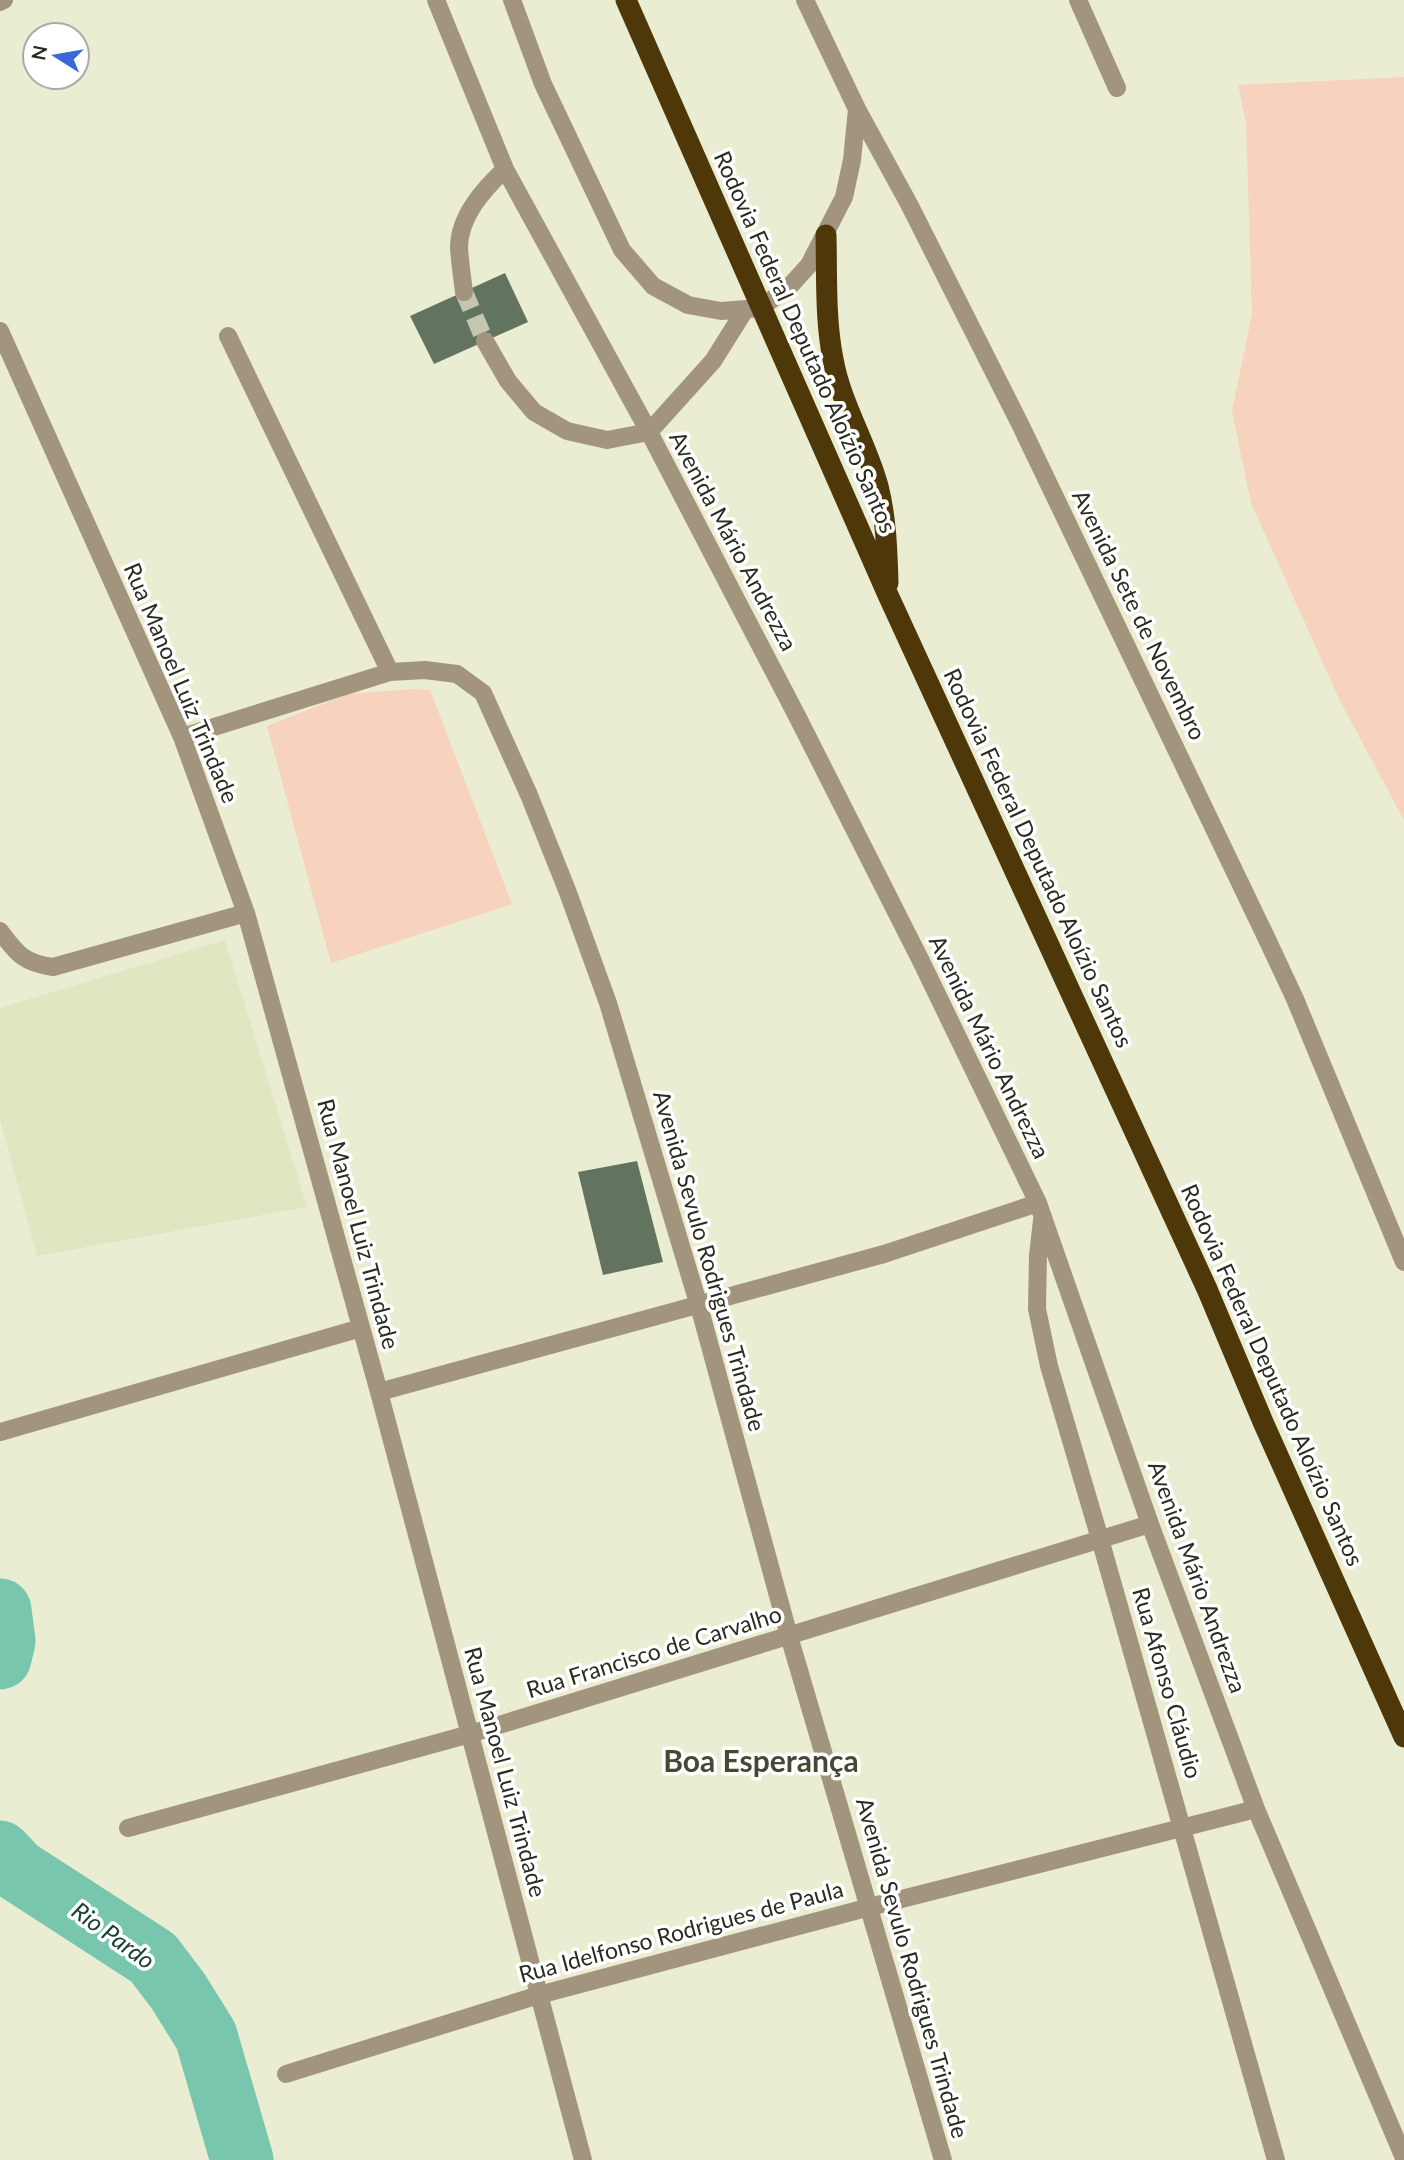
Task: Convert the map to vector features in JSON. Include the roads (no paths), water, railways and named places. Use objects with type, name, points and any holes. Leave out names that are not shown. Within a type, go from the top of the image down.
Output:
[{"type":"highway","name":"Rodovia Federal Deputado Aloízio Santos","points":[[626,0],[753,309],[888,595],[1207,1289],[1263,1422],[1404,1737]]},
{"type":"highway","points":[[826,235],[832,358],[842,399],[878,486],[886,528],[888,595]]},
{"type":"street","name":"Avenida Mário Andrezza","points":[[436,0],[505,169],[649,432],[797,716],[921,961],[1040,1209],[1150,1524],[1256,1809],[1404,2158]]},
{"type":"street","points":[[512,0],[543,84],[622,250],[653,286],[688,305],[721,311],[753,309]]},
{"type":"street","name":"Avenida Sete de Novembro","points":[[805,0],[857,109],[987,357],[1261,926],[1295,999],[1404,1262]]},
{"type":"street","points":[[1078,0],[1117,88]]},
{"type":"street","points":[[485,341],[508,381],[534,412],[567,431],[607,440],[649,432],[713,361],[753,309],[789,287],[826,235],[844,197],[852,160],[857,109]]},
{"type":"street","points":[[464,292],[459,245],[466,218],[483,190],[505,169]]},
{"type":"street","name":"Rua Manoel Luiz Trindade","points":[[0,331],[182,737],[246,913],[379,1392],[583,2160]]},
{"type":"street","points":[[228,336],[390,672]]},
{"type":"street","name":"Avenida Sevulo Rodrigues Trindade","points":[[182,737],[390,672],[425,670],[457,674],[483,693],[553,854],[608,1003],[699,1306],[789,1636],[943,2160]]},
{"type":"street","points":[[0,931],[15,952],[32,964],[53,967],[246,913]]},
{"type":"street","points":[[379,1392],[699,1306],[1040,1209]]},
{"type":"street","name":"Rua Afonso Cláudio","points":[[1040,1209],[1037,1309],[1049,1366],[1276,2160]]},
{"type":"street","points":[[0,1432],[361,1328]]},
{"type":"street","name":"Rua Francisco de Carvalho","points":[[128,1828],[470,1734],[1150,1524]]},
{"type":"street","name":"Rua Idelfonso Rodrigues de Paula","points":[[286,2074],[539,1995],[1182,1826],[1256,1809]]},
{"type":"waterway","name":"Rio Pardo","points":[[0,1610],[4,1641],[0,1658]]},
{"type":"waterway","name":"Rio Pardo","points":[[0,1852],[17,1870],[153,1958],[178,1991],[206,2036],[242,2160]]},
{"type":"tunnel","points":[[464,292],[485,341]]},
{"type":"district","name":"Boa Esperança","points":[[761,1762]]}]
